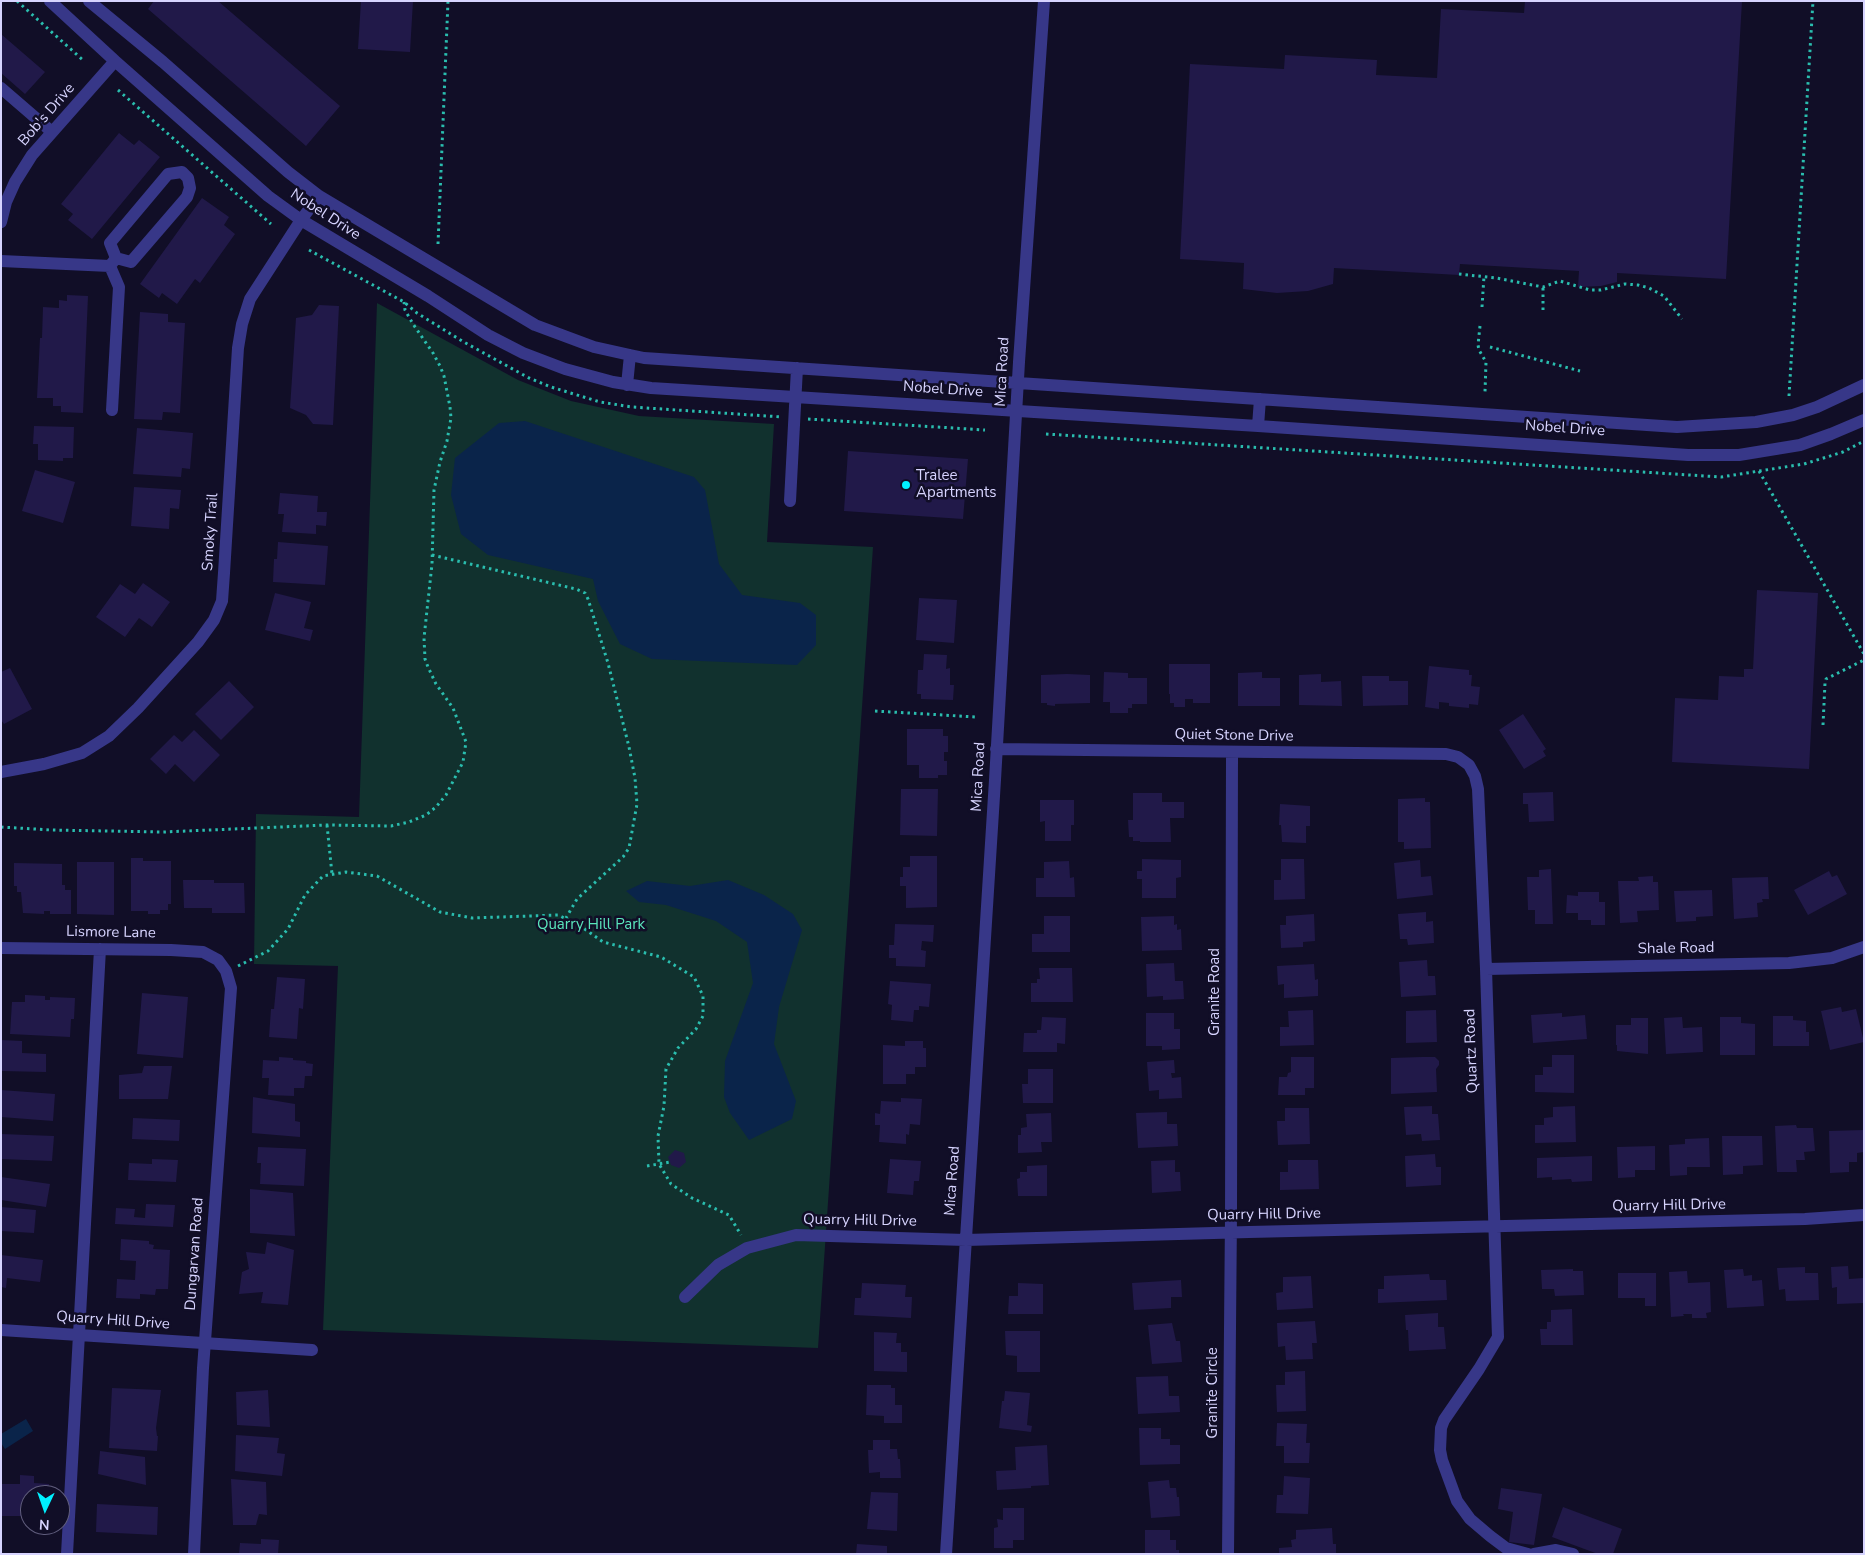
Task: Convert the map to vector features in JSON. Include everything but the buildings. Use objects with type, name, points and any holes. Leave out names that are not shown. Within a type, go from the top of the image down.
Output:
[{"type":"street","name":"Nobel Drive","points":[[50,1],[268,196],[301,220],[428,296],[488,335],[565,369],[627,385],[1688,455],[1739,455],[1800,445],[1864,420]]},
{"type":"street","name":"Nobel Drive","points":[[90,1],[163,62],[288,172],[319,196],[535,325],[594,347],[630,355],[797,368],[1677,427],[1756,422],[1793,415],[1817,407],[1864,385]]},
{"type":"street","name":"Mica Road","points":[[946,1554],[1018,383],[1044,1]]},
{"type":"street","name":"Bob's Drive","points":[[1,222],[6,202],[15,182],[32,155],[115,61]]},
{"type":"street","points":[[1,88],[52,132]]},
{"type":"street","points":[[1,261],[113,262],[131,262],[187,197],[190,188],[188,178],[182,172],[168,174],[110,243],[113,262],[119,287],[112,410]]},
{"type":"street","name":"Smoky Trail","points":[[1,772],[44,764],[82,753],[109,736],[198,642],[214,620],[222,601],[238,348],[242,324],[250,299],[301,220],[319,196]]},
{"type":"street","points":[[627,385],[630,355]]},
{"type":"street","points":[[790,501],[797,368]]},
{"type":"street","points":[[1258,426],[1260,399]]},
{"type":"street","name":"Quiet Stone Drive","points":[[996,749],[1446,754],[1458,757],[1469,765]]},
{"type":"street","name":"Granite Road","points":[[1231,1232],[1232,753]]},
{"type":"street","name":"Quartz Road","points":[[1469,765],[1475,776],[1478,789],[1498,1337],[1479,1369],[1444,1420],[1441,1428],[1440,1450],[1457,1501],[1470,1519],[1506,1548],[1524,1554]]},
{"type":"street","name":"Shale Road","points":[[1486,969],[1790,963],[1832,958],[1864,947]]},
{"type":"street","name":"Lismore Lane","points":[[1,948],[203,952],[218,960]]},
{"type":"street","points":[[67,1554],[100,949]]},
{"type":"street","name":"Dungarvan Road","points":[[194,1554],[205,1343],[231,988],[226,971],[218,960]]},
{"type":"street","name":"Quarry Hill Drive","points":[[684,1297],[718,1265],[747,1248],[796,1235],[966,1240],[1805,1219],[1864,1215]]},
{"type":"street","name":"Granite Circle","points":[[1228,1554],[1231,1232]]},
{"type":"street","name":"Quarry Hill Drive","points":[[1,1330],[312,1350]]},
{"type":"street","points":[[1534,1554],[1556,1550],[1573,1554]]},
{"type":"path","points":[[17,1],[84,61]]},
{"type":"path","points":[[438,244],[448,1]]},
{"type":"path","points":[[1789,396],[1813,1]]},
{"type":"path","points":[[118,90],[271,224]]},
{"type":"path","points":[[1459,274],[1484,276],[1543,286],[1560,281],[1590,290],[1638,284],[1664,296],[1682,319]]},
{"type":"path","points":[[1482,307],[1484,276]]},
{"type":"path","points":[[1543,286],[1543,310]]},
{"type":"path","points":[[1,827],[163,832],[327,825],[391,826],[409,822],[426,815],[446,795],[463,762],[466,742],[453,708],[436,684],[425,659],[424,638],[432,564],[434,490],[451,418],[444,376],[440,366],[412,324],[405,310],[404,302]]},
{"type":"path","points":[[1480,326],[1478,344],[1479,350],[1486,362],[1485,392]]},
{"type":"path","points":[[1490,347],[1580,371]]},
{"type":"path","points":[[1046,434],[1721,477],[1804,464],[1843,452],[1864,442]]},
{"type":"path","points":[[1759,471],[1864,654]]},
{"type":"path","points":[[432,555],[576,589],[585,593],[588,599],[608,663],[636,778],[637,804],[630,843],[623,857],[577,900],[566,919]]},
{"type":"path","points":[[1823,724],[1826,679],[1864,660]]},
{"type":"path","points":[[875,711],[976,717]]},
{"type":"path","points":[[327,825],[332,874]]},
{"type":"path","points":[[226,971],[268,951],[288,929],[305,896],[323,876],[346,872],[376,876],[440,912],[472,918],[531,914],[558,915],[582,927],[603,942],[660,957],[694,977],[703,996],[703,1016],[696,1029],[678,1048],[666,1069],[664,1106],[658,1136],[659,1164],[671,1184],[692,1198],[729,1215],[747,1248]]},
{"type":"path","points":[[646,1166],[670,1162]]},
{"type":"green space","name":"Quarry Hill Park","points":[[377,303],[518,380],[571,401],[639,416],[774,424],[767,542],[873,547],[818,1348],[323,1330],[338,966],[254,964],[256,814],[359,817]]},
{"type":"water","points":[[525,421],[694,477],[705,490],[719,564],[742,595],[800,603],[816,615],[816,645],[797,665],[652,659],[620,644],[598,601],[593,579],[488,555],[461,534],[451,495],[455,458],[499,423]]},
{"type":"water","points":[[728,880],[764,895],[793,914],[802,930],[779,1007],[774,1044],[796,1101],[792,1119],[749,1140],[730,1113],[724,1097],[725,1061],[753,983],[747,942],[716,921],[666,905],[639,902],[626,891],[647,881],[690,886]]},
{"type":"water","points":[[26,1419],[33,1431],[5,1449],[1,1443],[1,1434]]},
{"type":"place","name":"Tralee Apartments","points":[[906,485]]}]
